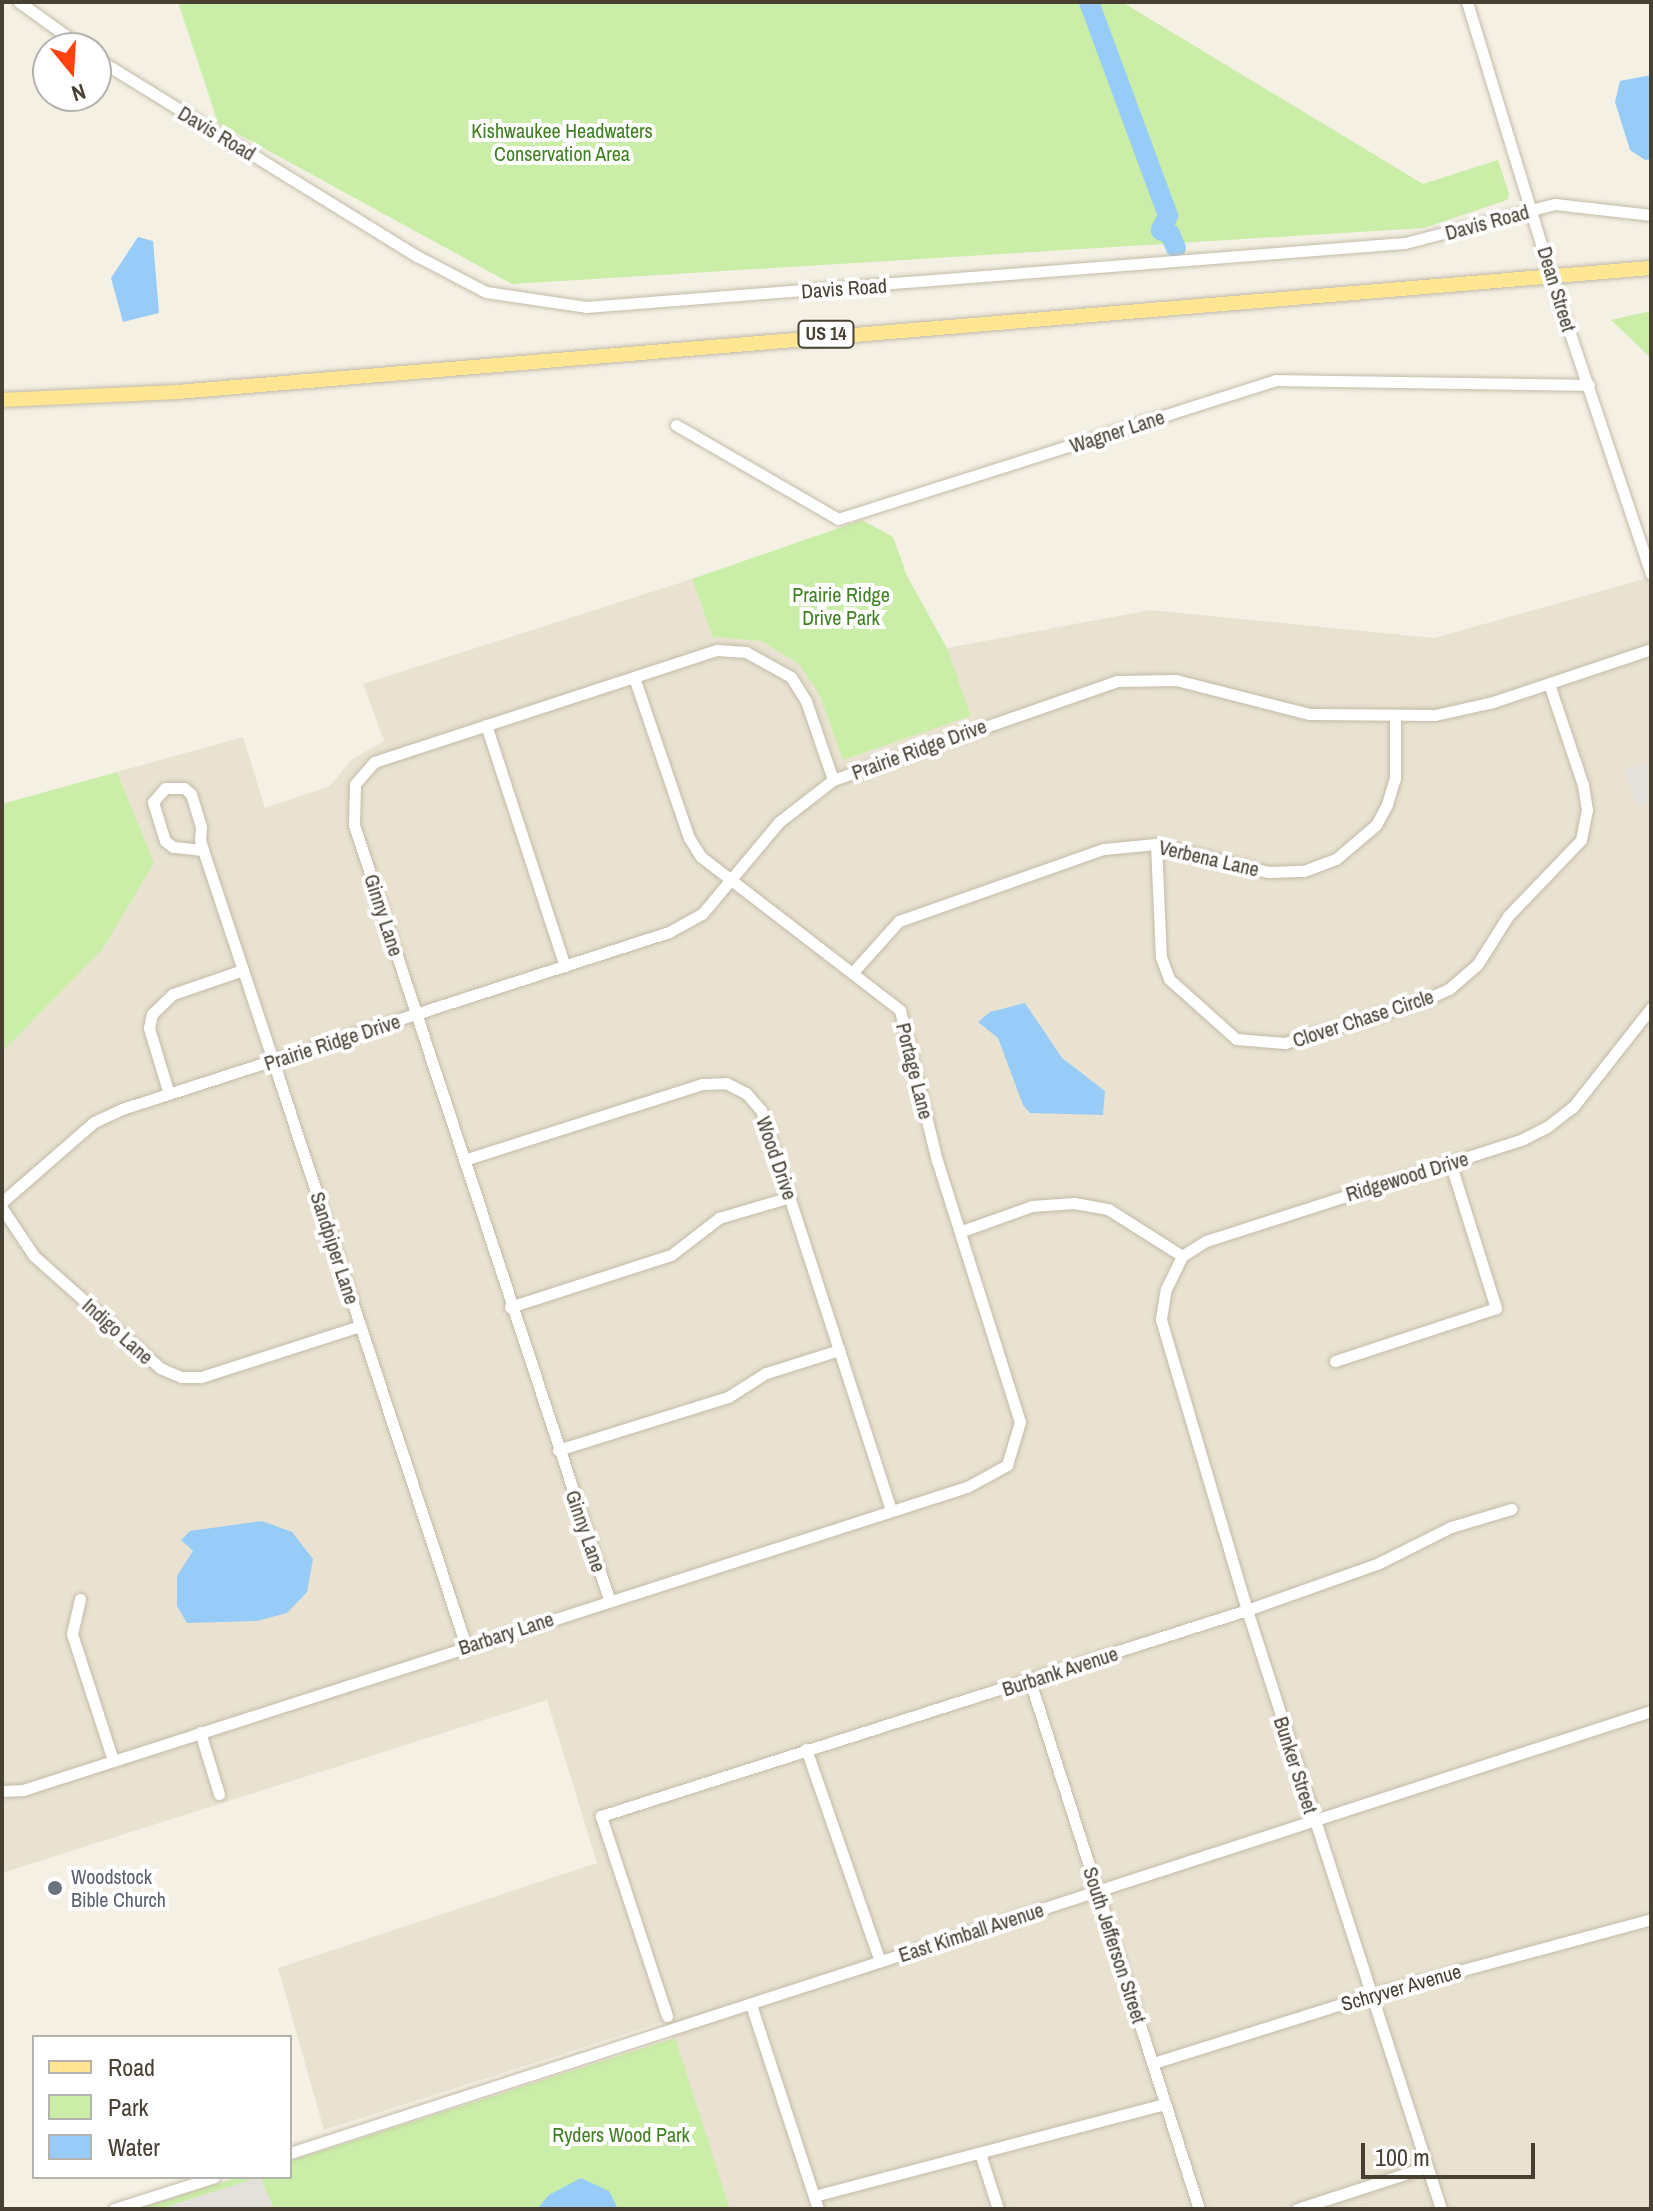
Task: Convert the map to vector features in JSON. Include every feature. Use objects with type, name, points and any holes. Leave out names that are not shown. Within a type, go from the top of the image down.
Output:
[{"type":"main road","name":"US 14","points":[[2,400],[177,392],[1651,268]]},
{"type":"street","points":[[19,2],[61,32]]},
{"type":"street","name":"Dean Street","points":[[1467,2],[1534,209],[1551,277],[1651,574]]},
{"type":"street","name":"Davis Road","points":[[112,68],[417,256],[486,292],[586,307],[1405,243],[1534,209],[1576,205],[1651,215]]},
{"type":"street","name":"Wagner Lane","points":[[676,425],[838,519],[1275,380],[1589,385]]},
{"type":"street","name":"Prairie Ridge Drive","points":[[2,1205],[94,1122],[169,1094],[669,932],[702,914],[779,822],[833,780],[1117,681],[1176,680],[1309,714],[1435,715],[1549,684],[1651,649]]},
{"type":"street","name":"Ginny Lane","points":[[609,1599],[510,1307],[354,825],[355,784],[374,762],[717,650],[746,652],[767,660],[791,677],[806,701],[833,780]]},
{"type":"street","name":"Portage Lane","points":[[634,677],[689,838],[701,857],[900,1010],[937,1161],[962,1231],[1020,1422],[1007,1465]]},
{"type":"street","name":"Clover Chase Circle","points":[[1156,844],[1161,957],[1169,979],[1236,1039],[1285,1043],[1422,1001],[1449,989],[1477,965],[1508,916],[1581,840],[1587,810],[1583,785],[1549,684]]},
{"type":"street","name":"Verbena Lane","points":[[853,972],[881,935],[922,910],[1104,849],[1156,844],[1268,872],[1304,871],[1336,859],[1376,825],[1387,804],[1395,778],[1395,716]]},
{"type":"street","points":[[486,725],[565,966]]},
{"type":"street","name":"Sandpiper Lane","points":[[203,850],[173,847],[165,841],[153,802],[165,788],[184,788],[191,794],[203,850],[466,1646]]},
{"type":"street","points":[[169,1094],[149,1028],[152,1014],[173,994],[243,970]]},
{"type":"street","name":"Ridgewood Drive","points":[[1182,1256],[1239,1229],[1523,1139],[1573,1107],[1651,1008]]},
{"type":"street","name":"Wood Drive","points":[[464,1160],[702,1084],[726,1083],[746,1093],[761,1110],[891,1510]]},
{"type":"street","points":[[1335,1361],[1496,1308],[1450,1162]]},
{"type":"street","points":[[510,1307],[671,1255],[719,1218],[790,1197]]},
{"type":"street","points":[[962,1231],[1032,1206],[1074,1203],[1108,1209],[1182,1256]]},
{"type":"street","name":"Indigo Lane","points":[[2,1205],[34,1256],[160,1368],[181,1377],[201,1377],[360,1326]]},
{"type":"street","name":"Bunker Street","points":[[1182,1256],[1166,1289],[1161,1319],[1247,1610],[1441,2209]]},
{"type":"street","points":[[558,1450],[728,1397],[766,1373],[839,1350]]},
{"type":"street","name":"Barbary Lane","points":[[2,1791],[113,1760],[967,1487],[1007,1465]]},
{"type":"street","name":"Burbank Avenue","points":[[667,2016],[601,1816],[1247,1610],[1377,1564],[1451,1527],[1511,1509]]},
{"type":"street","points":[[80,1599],[72,1634],[113,1760]]},
{"type":"street","name":"South Jefferson Street","points":[[1030,1681],[1199,2209]]},
{"type":"street","name":"East Kimball Avenue","points":[[292,2152],[1651,1711]]},
{"type":"street","points":[[200,1732],[219,1794]]},
{"type":"street","points":[[806,1749],[880,1962]]},
{"type":"street","name":"Schryver Avenue","points":[[1153,2063],[1370,1995],[1651,1919]]},
{"type":"street","points":[[751,2005],[818,2209]]},
{"type":"street","points":[[814,2196],[1165,2104]]},
{"type":"street","points":[[980,2153],[998,2209]]},
{"type":"street","points":[[1297,2209],[1426,2167]]},
{"type":"street","points":[[114,2209],[208,2179]]},
{"type":"shaded area","points":[[1651,577],[1651,2209],[728,2209],[666,2021],[324,2130],[278,1968],[597,1863],[547,1700],[2,1873],[2,1052],[102,950],[154,863],[117,772],[243,737],[265,808],[330,786],[351,760],[384,741],[363,684],[692,579],[713,637],[761,641],[799,664],[819,694],[843,760],[971,716],[947,648],[1150,610],[1434,638]]},
{"type":"shaded area","points":[[1651,761],[1651,802],[1637,807],[1625,769]]},
{"type":"shaded area","points":[[261,2179],[274,2209],[160,2209]]},
{"type":"green space","name":"Kishwaukee Headwaters Conservation Area","points":[[178,2],[1122,2],[1423,184],[1498,160],[1509,194],[1507,200],[1424,228],[512,284],[218,123]]},
{"type":"green space","points":[[1651,311],[1651,358],[1611,320]]},
{"type":"green space","name":"Prairie Ridge Drive Park","points":[[862,520],[893,537],[907,576],[947,648],[971,716],[843,760],[819,694],[799,664],[761,641],[713,637],[692,579]]},
{"type":"green space","points":[[117,772],[154,863],[102,950],[2,1052],[2,804]]},
{"type":"green space","name":"Ryders Wood Park","points":[[675,2038],[730,2209],[138,2209],[233,2179],[292,2179],[292,2160]]},
{"type":"water","points":[[1651,75],[1651,159],[1645,160],[1630,150],[1615,102],[1620,81]]},
{"type":"water","points":[[138,237],[153,241],[159,313],[123,322],[111,278]]},
{"type":"water","points":[[1025,1003],[1062,1058],[1105,1091],[1103,1115],[1030,1113],[1023,1105],[998,1038],[978,1022],[990,1012]]},
{"type":"water","points":[[262,1521],[292,1532],[313,1559],[307,1592],[287,1613],[257,1621],[187,1623],[177,1606],[177,1576],[193,1551],[181,1540],[190,1531]]},
{"type":"water","points":[[581,2178],[609,2191],[618,2209],[537,2209],[549,2195]]},
{"type":"waterway","points":[[1089,2],[1168,216],[1161,230],[1170,234],[1176,248]]},
{"type":"place","name":"Woodstock Bible Church","points":[[55,1888]]}]
